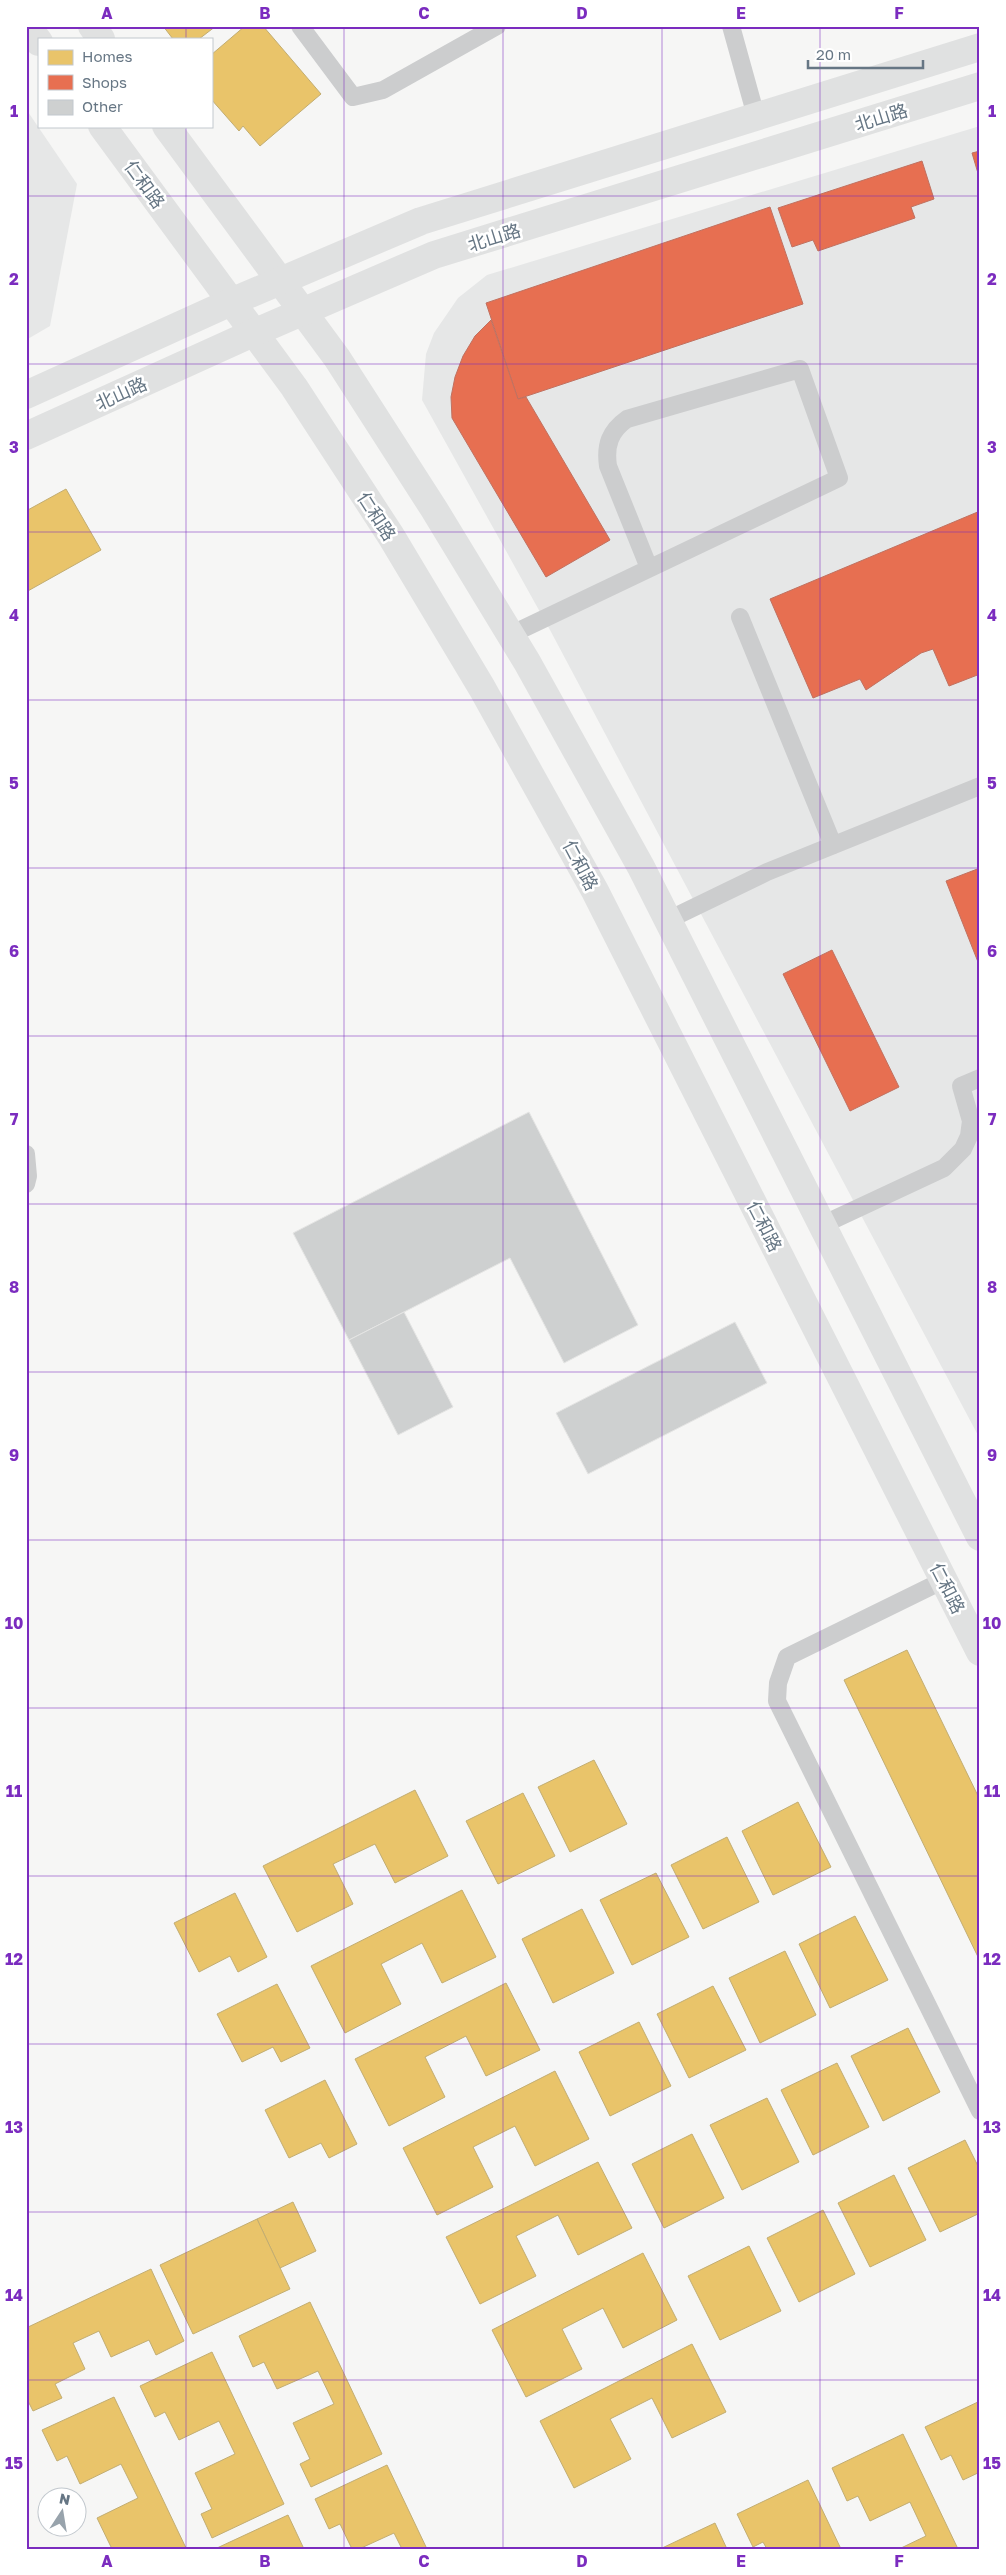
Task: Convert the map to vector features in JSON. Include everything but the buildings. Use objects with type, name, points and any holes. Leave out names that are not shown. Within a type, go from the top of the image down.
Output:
[{"type":"main road","points":[[26,26],[38,41]]},
{"type":"main road","points":[[92,26],[100,38]]},
{"type":"main road","points":[[26,395],[232,302],[421,221],[980,47]]},
{"type":"main road","name":"北山路","points":[[26,436],[254,333],[434,255],[980,86]]},
{"type":"main road","name":"仁和路","points":[[103,128],[294,387],[391,536],[540,789],[595,890],[980,1652]]},
{"type":"main road","points":[[167,128],[336,358],[434,509],[585,764],[668,920],[980,1537]]},
{"type":"lane","points":[[300,26],[353,97],[383,90],[497,26]]},
{"type":"lane","points":[[731,26],[756,116]]},
{"type":"lane","points":[[510,635],[839,478],[800,369],[628,419],[616,427],[609,439],[606,452],[608,466],[649,568]]},
{"type":"lane","points":[[740,617],[833,845]]},
{"type":"lane","points":[[668,920],[767,872],[980,786]]},
{"type":"lane","points":[[822,1225],[944,1168],[963,1149],[969,1136],[971,1121],[961,1086],[980,1078]]},
{"type":"lane","points":[[26,1154],[28,1176],[26,1184]]},
{"type":"lane","points":[[944,1580],[787,1657],[778,1683],[777,1701],[980,2111]]},
{"type":"shaded area","points":[[26,109],[77,184],[50,326],[26,340]]},
{"type":"shaded area","points":[[980,126],[980,1439],[550,630],[422,400],[426,354],[434,333],[458,298],[487,275]]}]
